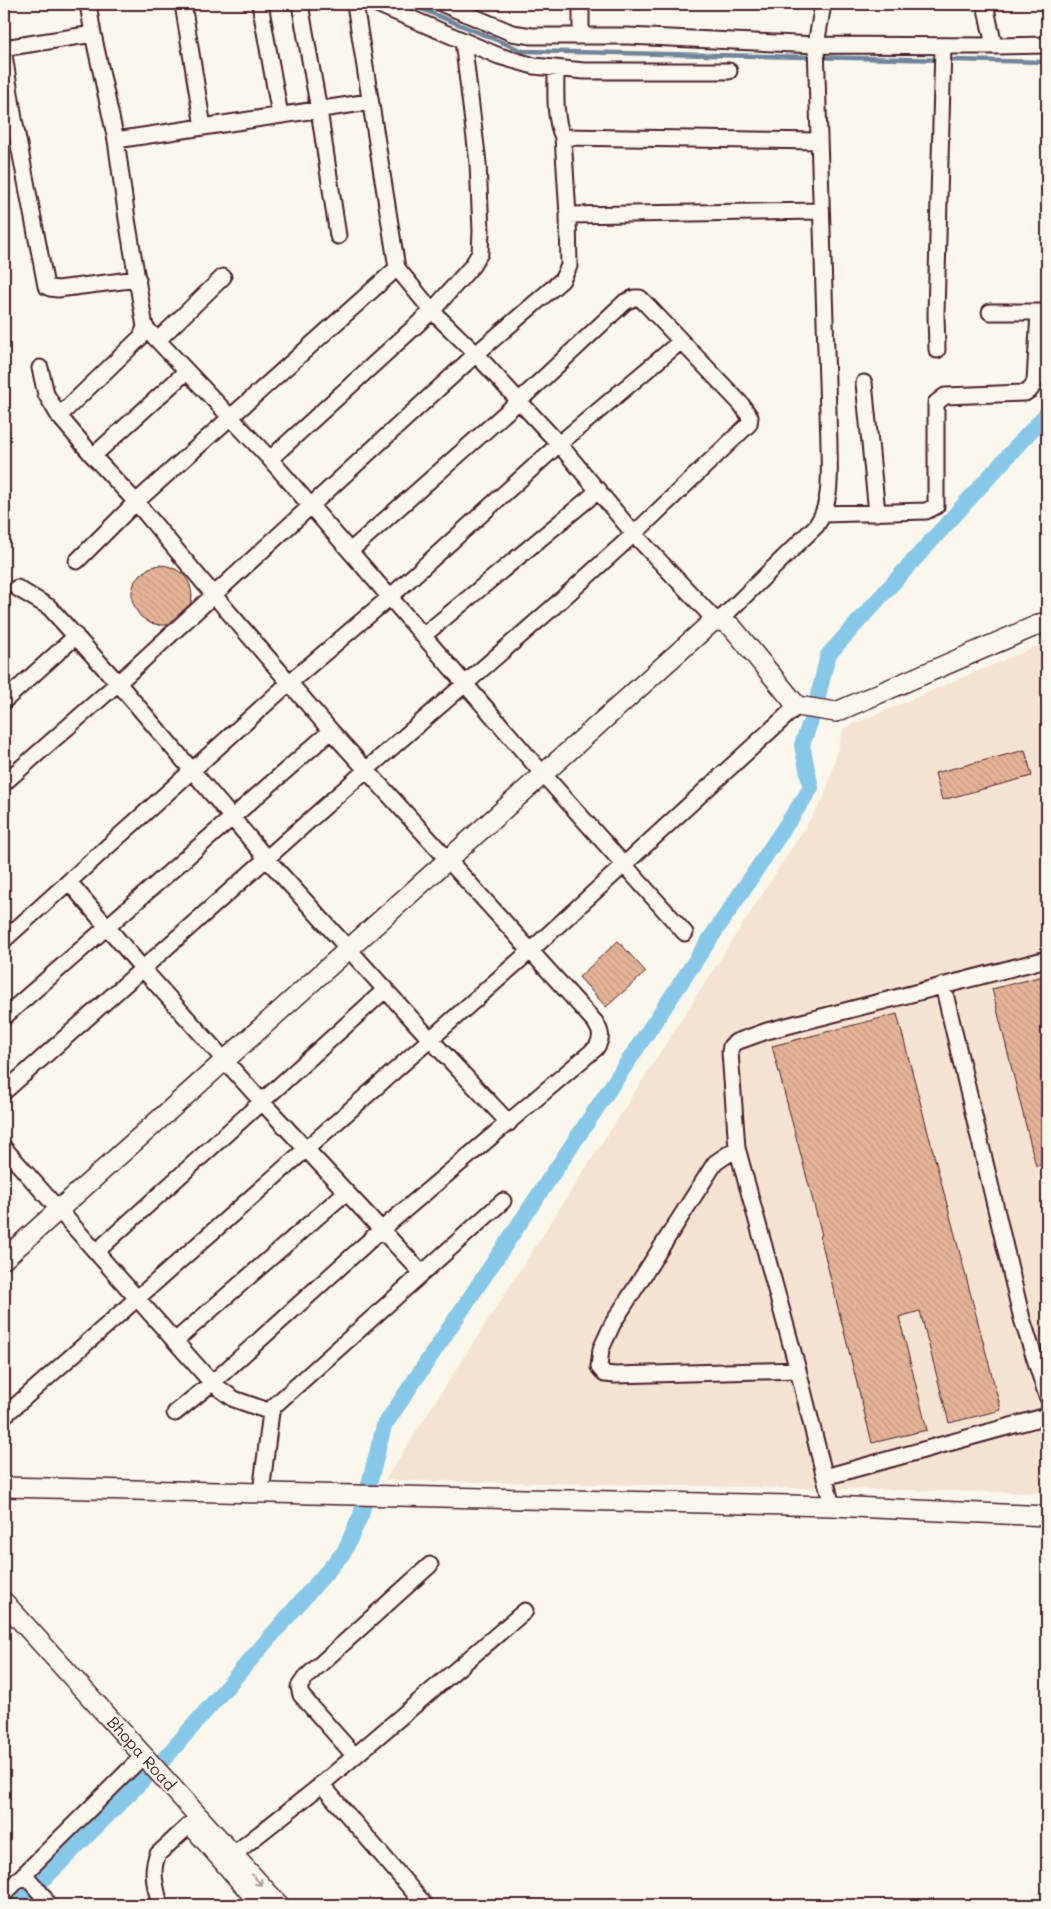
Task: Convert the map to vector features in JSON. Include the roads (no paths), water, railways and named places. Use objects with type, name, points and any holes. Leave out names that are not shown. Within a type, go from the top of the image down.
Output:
[{"type":"main road","points":[[4,1259],[544,774],[718,621],[732,627],[797,706],[836,712],[1047,621]]},
{"type":"main road","points":[[4,1487],[832,1506],[1047,1516]]},
{"type":"main road","name":"Bhopa Road","points":[[4,1602],[195,1821],[261,1905]]},
{"type":"main road","name":"Bhopa Road","points":[[4,1619],[143,1763]]},
{"type":"main road","name":"Bhopa Road","points":[[195,1821],[234,1854],[279,1905]]},
{"type":"street","points":[[59,416],[141,337],[145,327],[116,140],[88,4]]},
{"type":"street","points":[[183,4],[203,127]]},
{"type":"street","points":[[260,4],[280,115]]},
{"type":"street","points":[[300,4],[319,110],[338,236]]},
{"type":"street","points":[[355,4],[369,102],[397,268],[432,312],[476,354],[559,444],[634,534],[718,621],[816,526],[824,514],[829,477],[829,443],[816,75],[816,45],[822,4]]},
{"type":"street","points":[[378,4],[463,41],[508,45],[532,36],[581,35],[943,50],[994,46],[1047,45]]},
{"type":"street","points":[[443,4],[508,45],[534,66],[584,71],[729,71]]},
{"type":"street","points":[[581,4],[581,35]]},
{"type":"street","points":[[985,4],[994,46]]},
{"type":"street","points":[[4,48],[93,34]]},
{"type":"street","points":[[270,459],[432,312],[472,266],[480,253],[478,164],[463,41]]},
{"type":"street","points":[[937,350],[936,305],[943,50]]},
{"type":"street","points":[[4,55],[14,119],[46,286],[58,289],[138,279]]},
{"type":"street","points":[[4,783],[118,683],[476,354],[562,280],[569,266],[568,215],[564,137],[560,131],[556,69]]},
{"type":"street","points":[[116,140],[369,102]]},
{"type":"street","points":[[564,137],[819,141]]},
{"type":"street","points":[[568,215],[821,211]]},
{"type":"street","points":[[78,561],[136,502],[397,268]]},
{"type":"street","points":[[158,340],[223,277]]},
{"type":"street","points":[[4,1092],[634,534],[750,421],[741,404],[640,298],[634,298],[625,302],[519,401],[350,551]]},
{"type":"street","points":[[824,514],[926,511],[936,506],[935,407],[938,400],[944,396],[1025,392],[1031,389],[1035,381],[1043,312],[990,312]]},
{"type":"street","points":[[145,327],[270,459],[685,933]]},
{"type":"street","points":[[4,940],[289,683],[390,597],[559,444],[680,342]]},
{"type":"street","points":[[40,368],[46,394],[59,416],[92,456],[136,502],[289,683],[529,952],[595,1022],[601,1032],[601,1038],[596,1048],[381,1230],[212,1383],[175,1413]]},
{"type":"street","points":[[92,456],[187,371]]},
{"type":"street","points":[[864,383],[877,513]]},
{"type":"street","points":[[424,635],[598,490]]},
{"type":"street","points":[[17,588],[44,603],[76,636],[267,859],[509,1123]]},
{"type":"street","points":[[4,701],[76,636]]},
{"type":"street","points":[[4,1416],[529,952],[797,706]]},
{"type":"street","points":[[4,1017],[331,730]]},
{"type":"street","points":[[69,882],[142,969],[262,1102],[422,1273]]},
{"type":"street","points":[[832,1506],[798,1370],[738,1148],[730,1068],[732,1046],[736,1042],[767,1031],[1047,959]]},
{"type":"street","points":[[943,985],[1022,1319],[1047,1396]]},
{"type":"street","points":[[96,1252],[386,989]]},
{"type":"street","points":[[4,1148],[212,1383],[234,1399],[271,1412]]},
{"type":"street","points":[[738,1148],[715,1163],[613,1323],[601,1349],[599,1367],[606,1374],[615,1375],[798,1370]]},
{"type":"street","points":[[175,1341],[346,1192]]},
{"type":"street","points":[[262,1494],[271,1412],[281,1399],[503,1201]]},
{"type":"street","points":[[825,1476],[1047,1416]]},
{"type":"street","points":[[354,1755],[301,1694],[300,1687],[305,1678],[430,1565]]},
{"type":"street","points":[[234,1854],[321,1784],[525,1610]]},
{"type":"street","points":[[4,1894],[31,1882],[143,1763]]},
{"type":"street","points":[[321,1784],[425,1905]]},
{"type":"street","points":[[160,1905],[153,1872],[155,1861],[158,1854],[195,1821]]},
{"type":"street","points":[[31,1882],[48,1905]]},
{"type":"waterway","points":[[410,4],[523,51],[1047,62]]},
{"type":"waterway","points":[[18,1905],[165,1758],[344,1552],[361,1515],[384,1426],[811,788],[802,745],[815,709],[828,655],[1047,413]]}]
